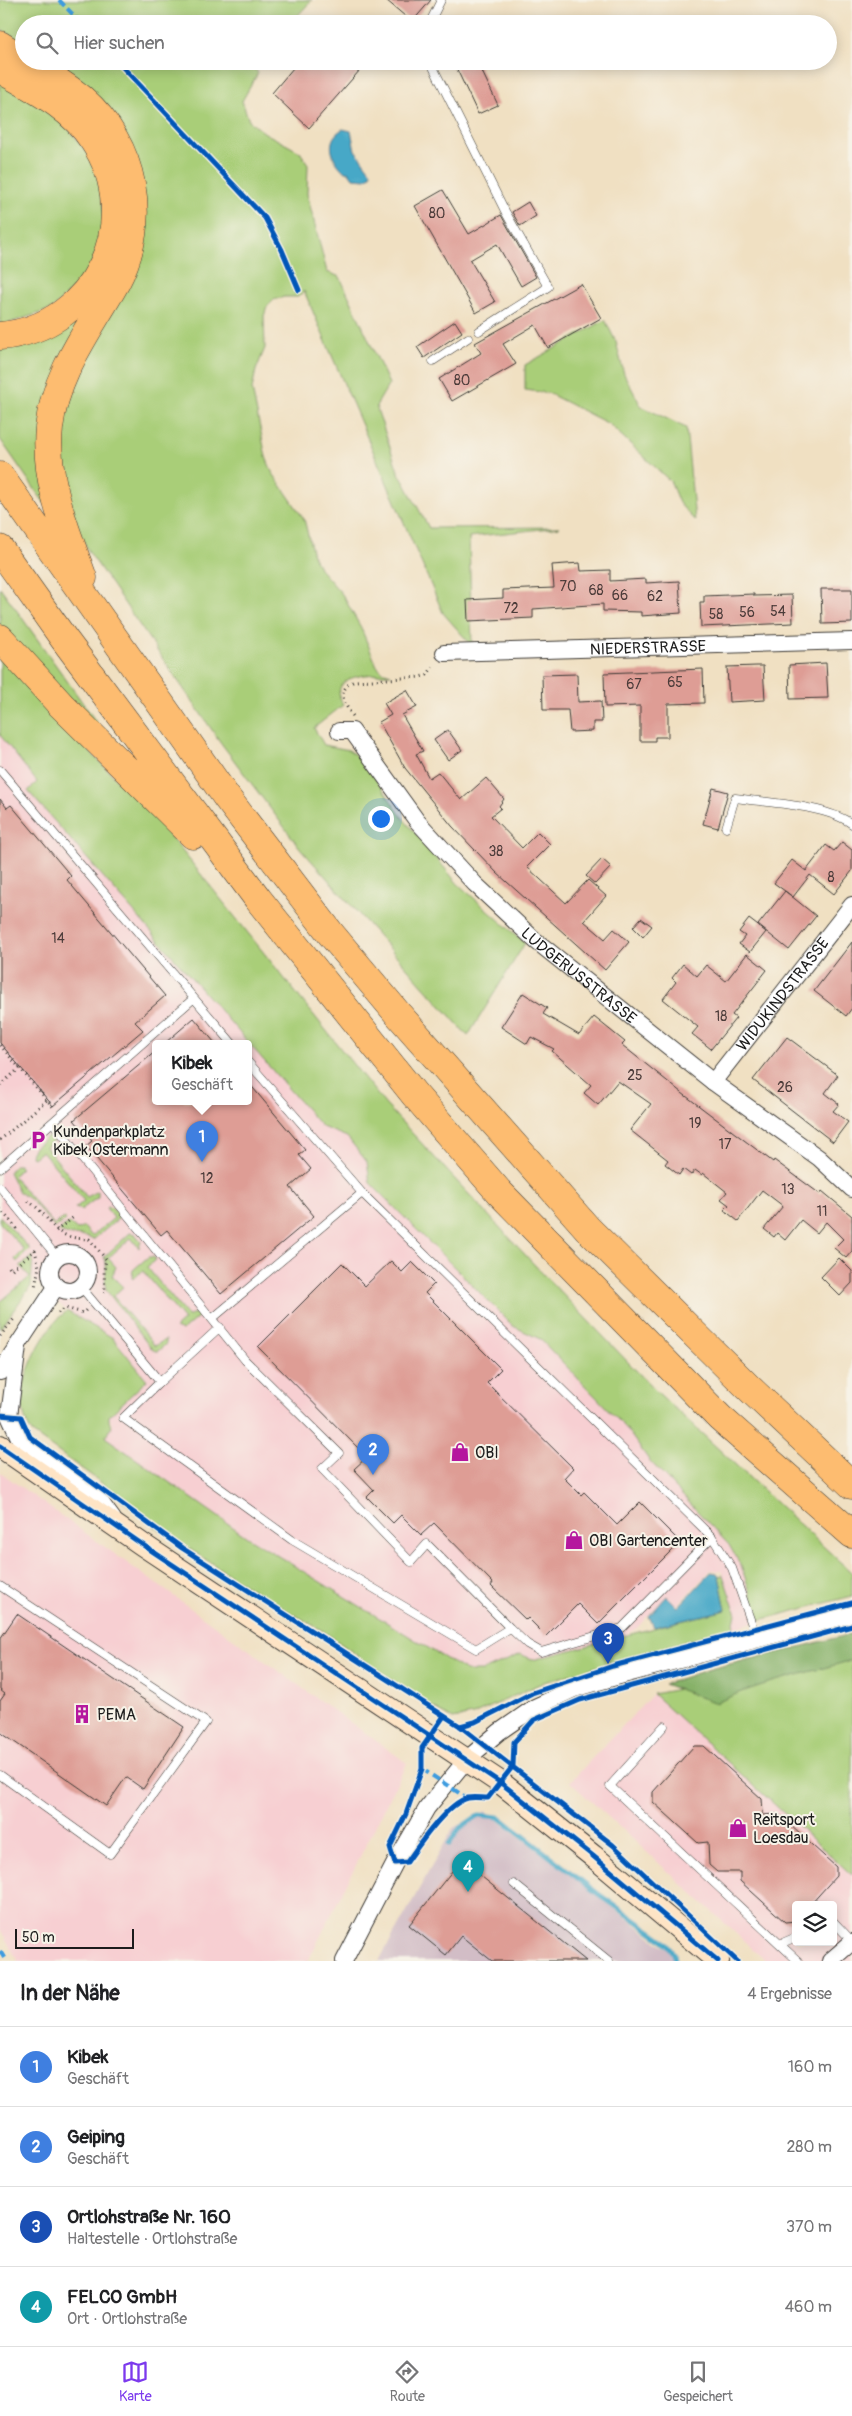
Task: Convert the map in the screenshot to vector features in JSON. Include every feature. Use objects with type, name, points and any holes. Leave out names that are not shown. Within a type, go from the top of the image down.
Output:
[{"type":"highway","points":[[0,45],[15,54]]},
{"type":"highway","points":[[0,69],[50,99],[92,138],[104,158],[113,184],[116,207],[114,229],[104,264],[97,278],[80,298],[59,316],[41,326],[13,335],[0,336]]},
{"type":"highway","points":[[41,70],[63,84],[84,101],[100,120],[121,152],[133,199],[135,218],[132,241],[126,260],[68,364],[58,389],[50,427],[48,447],[54,493],[95,610]]},
{"type":"highway","points":[[0,476],[227,798],[331,934],[398,1014],[588,1229],[748,1387],[852,1485]]},
{"type":"highway","points":[[0,549],[64,639],[258,899],[414,1094],[499,1192],[720,1418],[852,1534]]},
{"type":"highway","points":[[0,638],[105,750],[258,899]]},
{"type":"main road","points":[[0,1446],[144,1545],[467,1759],[593,1856],[700,1951],[718,1961]]},
{"type":"street","name":"NIEDERSTRASSE","points":[[444,653],[852,641]]},
{"type":"street","name":"LUDGERUSSTRASSE","points":[[346,731],[417,821],[475,884],[536,941],[712,1082],[819,1158],[852,1189]]},
{"type":"street","name":"WIDUKINDSTRASSE","points":[[712,1082],[852,905]]},
{"type":"street","points":[[68,1253],[83,1260],[87,1265],[88,1277],[81,1287],[71,1292],[56,1287],[52,1283],[50,1272],[57,1257],[68,1253]]},
{"type":"street","points":[[0,1372],[56,1287]]},
{"type":"street","points":[[0,1354],[18,1346]]},
{"type":"street","points":[[18,1346],[9,1416],[22,1442],[83,1483],[102,1504],[116,1524]]},
{"type":"street","points":[[344,1961],[395,1863],[427,1808],[467,1759],[499,1732],[535,1707],[574,1689],[848,1615]]},
{"type":"street","points":[[830,1961],[852,1941]]},
{"type":"lane","points":[[433,15],[441,0]]},
{"type":"lane","points":[[434,70],[506,213],[548,287],[478,331]]},
{"type":"lane","points":[[433,361],[468,338]]},
{"type":"lane","points":[[0,770],[229,1040]]},
{"type":"lane","points":[[726,828],[735,798],[826,812],[842,817],[852,824]]},
{"type":"lane","points":[[0,1168],[194,999]]},
{"type":"lane","points":[[252,1067],[362,1193],[712,1538],[732,1568],[756,1639]]},
{"type":"lane","points":[[52,1123],[213,1318],[245,1360],[339,1452],[322,1469],[348,1498],[411,1562],[427,1544],[527,1644],[541,1652],[622,1628],[712,1538]]},
{"type":"lane","points":[[0,1187],[57,1257]]},
{"type":"lane","points":[[213,1318],[362,1193]]},
{"type":"lane","points":[[81,1287],[160,1382]]},
{"type":"lane","points":[[220,1327],[122,1418],[292,1540],[476,1649],[510,1628]]},
{"type":"lane","points":[[0,1587],[206,1722],[110,1854],[0,1775]]},
{"type":"lane","points":[[664,1726],[610,1786],[798,1961]]},
{"type":"lane","points":[[514,1884],[609,1961]]},
{"type":"lane","points":[[837,1925],[852,1941]]},
{"type":"lane","points":[[780,1944],[792,1939]]},
{"type":"path","points":[[346,731],[359,726],[344,704],[343,690],[348,684],[355,681],[427,675],[444,653]]},
{"type":"path","points":[[0,1045],[61,1116]]},
{"type":"path","points":[[0,1085],[20,1068]]},
{"type":"path","points":[[0,1140],[47,1100]]},
{"type":"path","points":[[24,1199],[32,1204],[56,1231],[70,1237],[89,1238],[106,1259],[104,1270],[105,1292],[83,1313],[66,1308],[57,1315]]},
{"type":"path","points":[[0,1209],[23,1236]]},
{"type":"path","points":[[29,1243],[36,1252],[39,1267],[37,1284],[33,1291]]},
{"type":"path","points":[[0,1336],[18,1313]]},
{"type":"shaded area","points":[[0,735],[38,782],[28,791],[246,1040],[152,1040],[152,1105],[252,1105],[252,1047],[322,1127],[347,1137],[367,1162],[370,1183],[513,1326],[540,1339],[625,1427],[649,1460],[729,1545],[741,1566],[760,1620],[733,1628],[736,1614],[723,1575],[721,1571],[711,1570],[677,1605],[667,1595],[636,1629],[613,1641],[532,1660],[520,1654],[483,1671],[466,1671],[247,1537],[104,1437],[112,1424],[109,1416],[147,1379],[113,1338],[67,1311],[30,1276],[0,1302]]},
{"type":"shaded area","points":[[0,1472],[407,1763],[308,1961],[18,1961],[0,1929]]},
{"type":"shaded area","points":[[653,1694],[852,1875],[852,1961],[766,1961],[570,1782]]},
{"type":"shaded area","points":[[486,1811],[670,1951],[678,1961],[379,1961],[453,1828]]},
{"type":"green space","points":[[0,0],[312,0],[298,15],[15,15],[15,38],[0,29]]},
{"type":"green space","points":[[55,70],[256,70],[258,73],[242,101],[249,121],[265,133],[300,152],[308,164],[307,194],[327,272],[340,277],[389,384],[376,406],[398,471],[429,528],[560,527],[469,537],[472,646],[443,613],[304,291],[298,297],[284,297],[273,300],[267,307],[264,316],[265,348],[256,370],[252,389],[266,457],[272,472],[304,519],[313,555],[319,568],[342,594],[360,626],[377,666],[382,671],[391,674],[363,675],[346,681],[341,687],[339,694],[343,705],[314,728],[324,745],[349,750],[367,765],[401,816],[458,884],[525,943],[468,1036],[300,848],[221,743],[89,552],[77,528],[63,484],[60,425],[75,372],[136,269]]},
{"type":"green space","points":[[0,78],[56,113],[98,166],[105,229],[88,273],[52,309],[0,326]]},
{"type":"green space","points":[[89,308],[45,504],[0,439],[0,344]]},
{"type":"green space","points":[[605,320],[616,342],[624,374],[641,406],[686,428],[695,521],[679,503],[670,481],[609,424],[548,393],[525,390],[525,365]]},
{"type":"green space","points":[[0,587],[110,741],[0,629]]},
{"type":"green space","points":[[0,653],[57,718],[163,827],[385,1104],[544,1275],[655,1390],[852,1573],[852,1596],[760,1620],[741,1566],[729,1545],[649,1460],[625,1427],[540,1339],[513,1326],[370,1183],[367,1162],[347,1137],[322,1127],[252,1047],[252,1040],[246,1040],[28,791],[37,782],[0,735]]},
{"type":"green space","points":[[47,1137],[55,1139],[46,1147],[87,1197],[98,1191],[98,1197],[81,1210],[75,1208],[84,1201],[42,1151],[33,1158],[31,1157],[32,1150]]},
{"type":"green space","points":[[15,1165],[19,1165],[21,1168],[13,1176],[54,1225],[64,1218],[66,1220],[55,1228],[32,1201],[19,1192],[9,1172]]},
{"type":"green space","points":[[106,1208],[113,1208],[118,1214],[118,1219],[93,1240],[59,1231],[69,1223],[77,1230],[84,1227],[92,1236],[114,1218]]},
{"type":"green space","points":[[0,1216],[29,1248],[17,1262],[15,1259],[24,1250],[0,1223]]},
{"type":"green space","points":[[130,1233],[135,1234],[141,1241],[139,1248],[131,1238],[108,1258],[116,1267],[112,1276],[123,1287],[113,1296],[155,1346],[166,1339],[166,1344],[158,1351],[150,1347],[106,1290],[106,1265],[104,1257]]},
{"type":"green space","points":[[33,1256],[31,1286],[0,1329],[0,1302],[30,1277],[20,1266]]},
{"type":"green space","points":[[148,1257],[156,1259],[147,1267],[188,1317],[199,1311],[198,1317],[182,1331],[175,1328],[184,1320],[143,1271],[132,1277],[133,1270]]},
{"type":"green space","points":[[67,1311],[113,1338],[147,1380],[109,1416],[112,1426],[105,1437],[247,1537],[466,1671],[483,1671],[521,1654],[532,1660],[726,1610],[719,1576],[723,1575],[736,1614],[733,1628],[544,1682],[473,1715],[453,1719],[421,1701],[323,1631],[264,1597],[157,1528],[99,1481],[32,1433],[22,1404],[26,1377],[30,1364],[43,1339],[59,1318]]},
{"type":"green space","points":[[852,1634],[852,1660],[749,1689],[716,1703],[664,1684],[710,1669]]},
{"type":"green space","points":[[852,1657],[852,1875],[653,1694]]},
{"type":"water","points":[[343,129],[351,131],[355,150],[371,172],[371,175],[366,179],[353,178],[348,171],[345,172],[340,167],[333,156],[333,138]]},
{"type":"water","points":[[711,1572],[717,1573],[719,1576],[726,1610],[654,1627],[649,1616],[667,1596],[678,1607]]},
{"type":"building","points":[[386,0],[431,0],[418,15],[404,15]]},
{"type":"building","points":[[291,70],[360,70],[309,128],[272,93]]},
{"type":"building","points":[[457,70],[481,70],[498,105],[478,114]]},
{"type":"building","points":[[443,190],[469,234],[501,215],[536,277],[521,286],[497,244],[470,260],[495,302],[476,313],[415,206]]},
{"type":"building","points":[[528,202],[536,216],[520,226],[512,212]]},
{"type":"building","points":[[581,284],[601,318],[548,348],[535,325],[503,344],[516,364],[452,401],[439,379],[481,353],[475,343]]},
{"type":"building","points":[[455,321],[462,332],[424,358],[417,347]]},
{"type":"building","points":[[580,563],[581,571],[610,570],[610,581],[646,579],[646,583],[679,581],[681,613],[641,616],[641,612],[603,611],[603,604],[533,609],[533,618],[468,621],[467,600],[503,598],[503,590],[554,588],[552,565]]},
{"type":"building","points":[[821,589],[852,589],[852,623],[822,624]]},
{"type":"building","points":[[754,594],[754,596],[792,595],[793,623],[701,627],[700,602],[704,602],[704,596]]},
{"type":"building","points":[[826,663],[828,698],[790,699],[789,665]]},
{"type":"building","points":[[763,666],[765,700],[729,702],[727,667]]},
{"type":"building","points":[[703,669],[704,703],[668,704],[668,737],[655,737],[655,741],[640,741],[640,706],[605,707],[604,673]]},
{"type":"building","points":[[577,674],[578,702],[601,701],[602,722],[593,722],[593,731],[570,732],[568,710],[543,710],[542,675]]},
{"type":"building","points":[[407,690],[417,707],[402,715],[423,751],[416,754],[429,778],[438,772],[461,800],[486,778],[504,799],[499,806],[501,808],[491,816],[522,848],[538,832],[550,844],[527,867],[566,903],[588,880],[606,896],[584,921],[605,939],[614,929],[629,942],[605,970],[497,873],[452,826],[405,768],[379,722],[391,715],[384,703]]},
{"type":"building","points":[[448,730],[462,750],[448,760],[434,740]]},
{"type":"building","points":[[713,788],[728,792],[718,828],[703,824]]},
{"type":"building","points":[[0,799],[7,808],[11,805],[71,876],[67,880],[165,996],[135,1022],[143,1030],[53,1106],[0,1043]]},
{"type":"building","points":[[842,842],[852,850],[852,871],[834,894],[810,875],[793,897],[774,883],[792,860],[806,871],[826,845],[834,851]]},
{"type":"building","points":[[602,859],[611,867],[595,884],[586,876]]},
{"type":"building","points":[[785,891],[816,916],[789,950],[758,925]]},
{"type":"building","points":[[641,918],[652,926],[643,937],[633,927]]},
{"type":"building","points":[[749,919],[766,932],[750,952],[739,944],[745,936],[739,932]]},
{"type":"building","points":[[852,942],[852,1008],[846,1016],[814,991]]},
{"type":"building","points":[[747,954],[767,970],[732,1015],[736,1018],[711,1049],[692,1034],[698,1027],[663,999],[676,982],[672,978],[683,964],[697,976],[706,965],[726,981]]},
{"type":"building","points":[[523,993],[547,1008],[543,1014],[579,1035],[594,1017],[625,1042],[622,1045],[682,1093],[773,1162],[774,1160],[820,1194],[822,1191],[852,1216],[852,1251],[846,1258],[834,1248],[843,1239],[826,1222],[817,1233],[801,1220],[785,1240],[777,1233],[774,1237],[764,1229],[783,1206],[762,1190],[738,1221],[724,1210],[729,1205],[721,1199],[727,1192],[703,1173],[702,1175],[695,1170],[691,1175],[683,1169],[679,1175],[665,1164],[668,1160],[630,1130],[651,1104],[618,1081],[598,1105],[584,1093],[591,1085],[552,1051],[554,1049],[531,1037],[527,1044],[501,1027]]},
{"type":"building","points":[[194,1018],[212,1040],[168,1040]]},
{"type":"building","points":[[787,1037],[838,1075],[825,1093],[839,1104],[833,1111],[848,1122],[833,1142],[753,1080]]},
{"type":"building","points":[[152,1054],[152,1105],[252,1105],[252,1087],[305,1150],[299,1155],[311,1169],[290,1187],[314,1216],[221,1294],[167,1230],[161,1235],[86,1146],[92,1141],[74,1120]]},
{"type":"building","points":[[839,1258],[852,1271],[852,1283],[840,1296],[821,1277]]},
{"type":"building","name":"OBI","points":[[391,1261],[402,1272],[412,1262],[434,1284],[425,1293],[501,1369],[487,1383],[573,1468],[564,1478],[581,1495],[584,1492],[617,1525],[640,1502],[680,1542],[598,1624],[578,1604],[546,1636],[528,1618],[526,1620],[491,1586],[493,1583],[434,1523],[421,1535],[401,1515],[393,1523],[367,1497],[374,1490],[354,1469],[367,1457],[258,1347],[342,1263],[365,1286]]},
{"type":"building","name":"PEMA","points":[[17,1614],[184,1727],[143,1789],[126,1777],[106,1806],[0,1732],[0,1701],[5,1694],[0,1690],[0,1639]]},
{"type":"building","name":"Reitsport Loesdau","points":[[694,1746],[704,1746],[762,1799],[763,1815],[778,1814],[836,1867],[836,1876],[814,1901],[792,1901],[792,1921],[785,1922],[740,1881],[740,1872],[717,1872],[709,1865],[708,1842],[698,1843],[653,1802],[653,1792]]},
{"type":"building","points":[[461,1860],[586,1961],[492,1961],[461,1936],[446,1955],[409,1925]]},
{"type":"waterway","points":[[449,1844],[460,1828],[479,1815],[499,1817],[597,1893],[662,1939],[674,1953],[675,1960]]},
{"type":"marked path","points":[[59,0],[73,15]]},
{"type":"marked path","points":[[422,1769],[467,1798]]},
{"type":"marked path","points":[[0,1951],[6,1961]]},
{"type":"cycle path","points":[[125,70],[265,218],[282,250],[299,290]]},
{"type":"cycle path","points":[[0,1415],[21,1417],[30,1437],[182,1548],[460,1726],[613,1845],[737,1961]]},
{"type":"cycle path","points":[[0,1446],[143,1545],[501,1783],[593,1856],[718,1961]]},
{"type":"cycle path","points":[[460,1726],[475,1722],[532,1693],[613,1666],[852,1603]]},
{"type":"cycle path","points":[[444,1716],[422,1748],[422,1769],[406,1814],[390,1847],[395,1863],[407,1862],[434,1826],[460,1801],[468,1798],[488,1798],[513,1766],[514,1742],[534,1720],[580,1700],[852,1626]]},
{"type":"place","name":"Kundenparkplatz Kibek,Ostermann","points":[[38,1140]]},
{"type":"place","name":"Kibek","points":[[202,1162]]},
{"type":"place","name":"OBI","points":[[460,1452]]},
{"type":"place","name":"Geiping","points":[[373,1475]]},
{"type":"place","name":"OBI Gartencenter","points":[[574,1540]]},
{"type":"place","name":"Ortlohstraße Nr. 160","points":[[608,1664]]},
{"type":"place","name":"PEMA","points":[[82,1714]]},
{"type":"place","name":"Reitsport Loesdau","points":[[738,1828]]},
{"type":"place","name":"FELCO GmbH","points":[[468,1892]]}]
